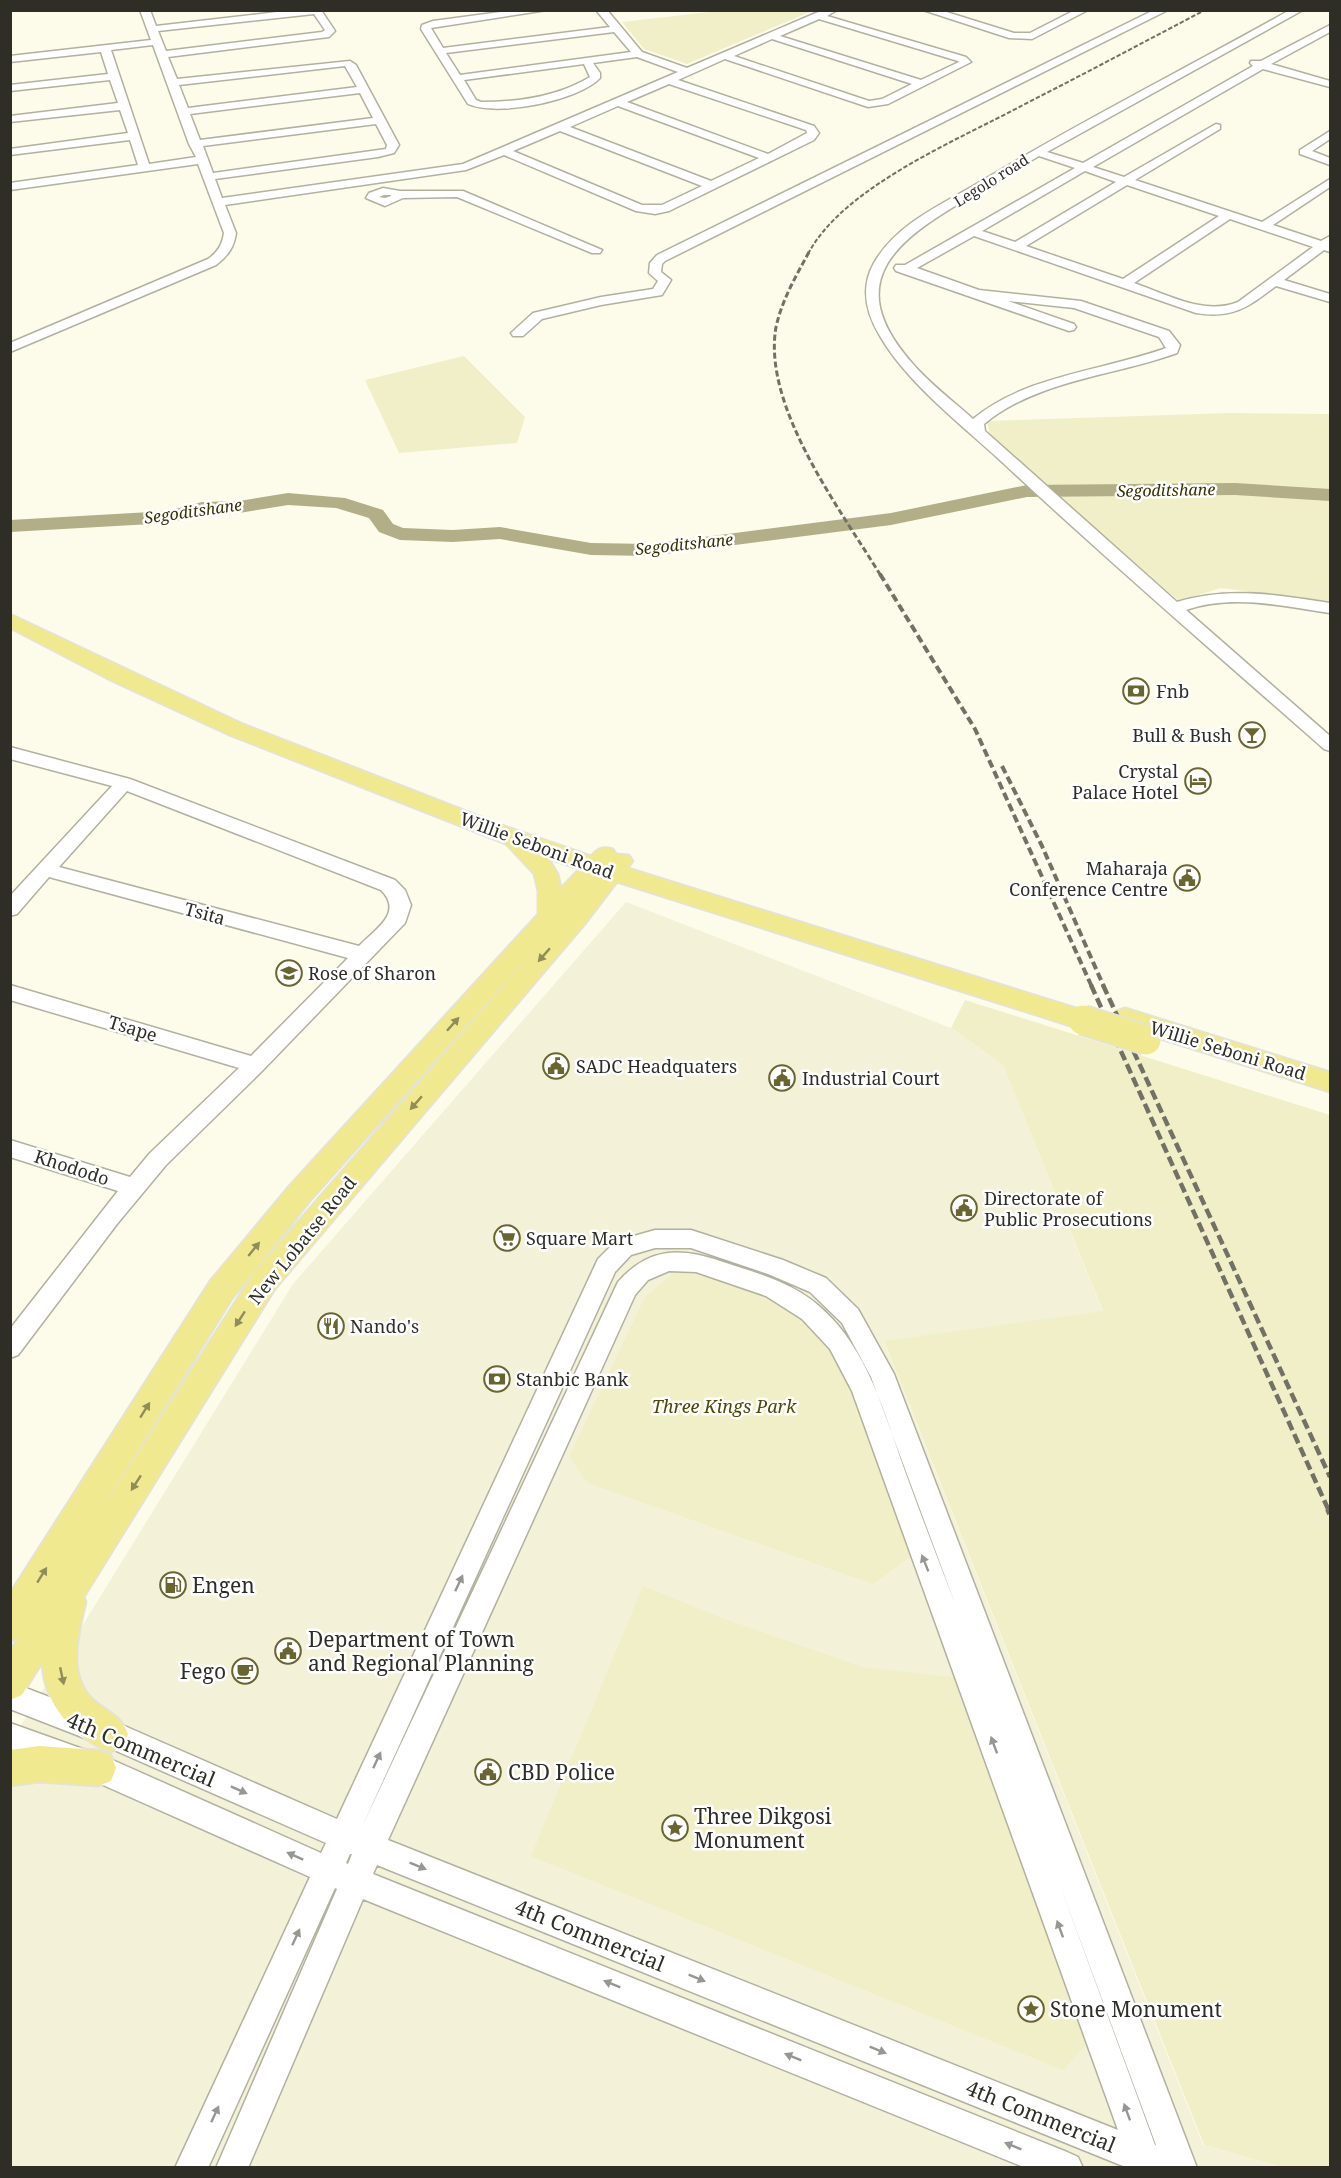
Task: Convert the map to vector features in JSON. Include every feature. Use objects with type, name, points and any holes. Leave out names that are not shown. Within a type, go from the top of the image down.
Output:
[{"type":"main road","name":"Willie Seboni Road","points":[[10,606],[131,667],[245,718],[677,894],[1078,1010],[1125,1018],[1330,1082]]},
{"type":"main road","name":"Willie Seboni Road","points":[[10,620],[120,676],[235,729],[502,834],[608,864],[1078,1010],[1146,1041],[1330,1098]]},
{"type":"main road","points":[[502,834],[535,857],[544,869],[551,895],[563,916],[620,892],[677,894]]},
{"type":"main road","name":"New Lobatse Road","points":[[10,1683],[265,1280],[608,864]]},
{"type":"main road","name":"New Lobatse Road","points":[[10,1625],[220,1290],[300,1193],[563,916]]},
{"type":"main road","points":[[76,1577],[59,1646],[63,1684],[75,1706],[110,1734]]},
{"type":"main road","points":[[10,1768],[39,1764],[98,1768]]},
{"type":"street","points":[[10,348],[204,266],[220,257],[230,241],[230,233],[219,202],[145,10]]},
{"type":"street","points":[[204,10],[209,23]]},
{"type":"street","points":[[542,10],[428,25],[426,29],[472,102],[479,105],[558,95],[588,84],[595,78],[595,74],[587,61]]},
{"type":"street","points":[[219,202],[466,167],[832,10]]},
{"type":"street","points":[[927,10],[1023,37],[1032,36],[1083,10]]},
{"type":"street","points":[[518,333],[538,316],[601,301],[658,292],[665,280],[655,273],[656,263],[661,258],[1163,10]]},
{"type":"street","name":"Legolo road","points":[[1298,10],[1230,57],[1037,152],[930,218],[900,239],[879,267],[874,278],[872,296],[891,347],[908,367],[1058,506],[1330,745]]},
{"type":"street","points":[[153,29],[316,11],[330,31],[325,35],[162,54]]},
{"type":"street","points":[[602,12],[615,12]]},
{"type":"street","points":[[602,12],[638,54]]},
{"type":"street","points":[[1059,14],[1071,17]]},
{"type":"street","points":[[725,56],[868,104],[884,102],[964,64],[965,61],[818,16]]},
{"type":"street","points":[[908,269],[1330,28]]},
{"type":"street","points":[[441,51],[617,29]]},
{"type":"street","points":[[1318,34],[1330,38]]},
{"type":"street","points":[[771,36],[922,84]]},
{"type":"street","points":[[10,59],[157,42]]},
{"type":"street","points":[[105,48],[145,168]]},
{"type":"street","points":[[459,78],[638,54],[688,72]]},
{"type":"street","points":[[1230,57],[1330,84]]},
{"type":"street","points":[[172,83],[346,63],[351,65],[393,145],[390,151],[208,177]]},
{"type":"street","points":[[10,88],[114,76]]},
{"type":"street","points":[[504,151],[640,208],[654,210],[665,208],[810,138],[813,133],[810,129],[668,80]]},
{"type":"street","points":[[183,112],[364,88]]},
{"type":"street","points":[[617,102],[768,158]]},
{"type":"street","points":[[10,119],[124,106]]},
{"type":"street","points":[[195,144],[381,120]]},
{"type":"street","points":[[561,127],[711,185]]},
{"type":"street","points":[[1018,245],[1216,127]]},
{"type":"street","points":[[1330,134],[1304,152],[1330,162]]},
{"type":"street","points":[[10,152],[134,136]]},
{"type":"street","points":[[1037,152],[1227,215],[1328,244]]},
{"type":"street","points":[[10,187],[201,160]]},
{"type":"street","points":[[376,180],[383,191],[392,191],[398,195],[459,193],[596,250]]},
{"type":"street","points":[[1264,226],[1330,182]]},
{"type":"street","points":[[1125,284],[1227,215]]},
{"type":"street","points":[[972,231],[1018,245],[1196,309],[1212,312],[1235,309],[1328,244]]},
{"type":"street","points":[[879,267],[908,269],[1069,327]]},
{"type":"street","points":[[1276,282],[1330,298]]},
{"type":"street","points":[[978,432],[977,423],[983,416],[1003,404],[1070,380],[1164,353],[1172,350],[1173,345],[1164,334],[1076,304],[979,294]]},
{"type":"street","points":[[1176,608],[1197,600],[1231,597],[1330,608]]},
{"type":"street","points":[[10,753],[124,783],[388,885],[398,895],[401,905],[398,918],[364,955],[158,1159],[14,1335]]},
{"type":"street","points":[[10,909],[124,783]]},
{"type":"street","name":"Tsita","points":[[46,870],[364,955]]},
{"type":"street","name":"Tsape","points":[[10,992],[255,1065]]},
{"type":"street","name":"Khododo","points":[[10,1148],[134,1187]]},
{"type":"street","points":[[191,2168],[606,1266],[624,1248],[656,1239],[691,1239],[775,1267],[818,1286],[850,1316],[882,1374],[1181,2168]]},
{"type":"street","points":[[232,2168],[370,1847],[626,1289],[640,1273],[667,1261],[696,1262],[774,1289],[810,1312],[838,1342],[863,1388],[922,1553],[958,1644],[1143,2162]]},
{"type":"street","name":"4th Commercial","points":[[10,1695],[110,1734],[342,1836],[1143,2162],[1173,2168]]},
{"type":"street","name":"4th Commercial","points":[[10,1737],[98,1768],[327,1870],[1067,2168]]},
{"type":"shaded area","points":[[626,902],[951,1028],[1003,1065],[1103,1312],[884,1342],[1203,2145],[1282,2167],[11,2167],[10,1743],[293,1284]]},
{"type":"green space","points":[[718,11],[812,11],[687,64],[644,49],[622,22]]},
{"type":"green space","points":[[464,356],[525,417],[517,443],[399,453],[365,380]]},
{"type":"green space","points":[[1229,413],[1330,414],[1330,601],[1221,588],[1179,601],[990,436],[987,421]]},
{"type":"green space","points":[[965,1000],[1330,1115],[1330,2167],[1282,2167],[1204,2145],[884,1341],[1103,1311],[1003,1065],[951,1028]]},
{"type":"green space","name":"Three Kings Park","points":[[676,1271],[745,1285],[798,1312],[824,1337],[854,1385],[913,1555],[873,1584],[588,1483],[569,1457],[645,1297]]},
{"type":"green space","points":[[643,1586],[719,1617],[862,1667],[960,1678],[1091,2039],[1063,2070],[531,1856]]},
{"type":"waterway","name":"Segoditshane","points":[[10,526],[169,517],[202,508],[239,507],[288,499],[338,502],[376,514],[386,528],[400,534],[453,536],[500,533],[591,549],[650,550],[891,519],[1027,491],[1235,489],[1330,495]]},
{"type":"railway","points":[[808,254],[825,230],[847,207],[904,168],[1205,10]]},
{"type":"railway","points":[[809,252],[794,279],[776,327],[775,358],[781,390],[808,457],[881,576]]},
{"type":"railway","points":[[880,574],[975,729],[1092,987]]},
{"type":"railway","points":[[1002,766],[1042,846],[1104,987]]},
{"type":"railway","points":[[1091,985],[1329,1511]]},
{"type":"railway","points":[[1103,985],[1330,1477]]},
{"type":"railway","points":[[1328,1509],[1330,1514]]},
{"type":"place","name":"Fnb","points":[[1136,691]]},
{"type":"place","name":"Bull & Bush","points":[[1252,735]]},
{"type":"place","name":"Crystal Palace Hotel","points":[[1198,781]]},
{"type":"place","name":"Maharaja Conference Centre","points":[[1187,878]]},
{"type":"place","name":"Rose of Sharon","points":[[289,973]]},
{"type":"place","name":"SADC Headquaters","points":[[556,1066]]},
{"type":"place","name":"Industrial Court","points":[[782,1078]]},
{"type":"place","name":"Directorate of Public Prosecutions","points":[[964,1208]]},
{"type":"place","name":"Square Mart","points":[[507,1238]]},
{"type":"place","name":"Nando's","points":[[331,1326]]},
{"type":"place","name":"Stanbic Bank","points":[[497,1379]]},
{"type":"place","name":"Engen","points":[[173,1585]]},
{"type":"place","name":"Department of Town and Regional Planning","points":[[288,1651]]},
{"type":"place","name":"Fego","points":[[245,1671]]},
{"type":"place","name":"CBD Police","points":[[488,1772]]},
{"type":"place","name":"Three Dikgosi Monument","points":[[675,1828]]},
{"type":"place","name":"Stone Monument","points":[[1031,2009]]}]
